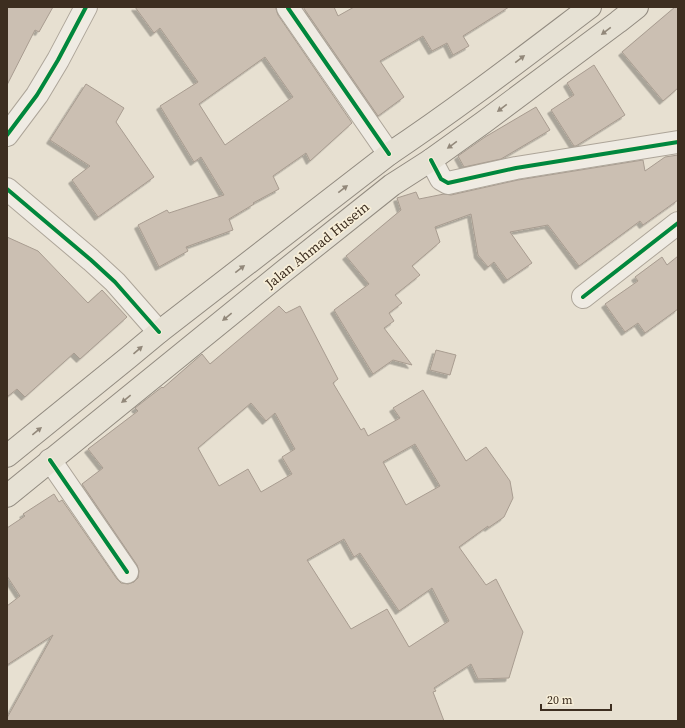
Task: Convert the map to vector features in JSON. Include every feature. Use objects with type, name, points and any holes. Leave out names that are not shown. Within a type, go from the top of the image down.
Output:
[{"type":"main road","name":"Jalan Ahmad Husein","points":[[10,453],[129,358],[159,332],[389,154],[467,100],[590,7]]},
{"type":"main road","name":"Jalan Ahmad Husein","points":[[7,496],[392,185],[431,160],[637,7]]},
{"type":"main road","points":[[10,453],[33,476]]},
{"type":"street","points":[[7,135],[37,94],[58,60],[86,7]]},
{"type":"street","points":[[288,8],[389,154]]},
{"type":"street","points":[[431,160],[441,179],[448,183],[516,168],[678,142]]},
{"type":"street","points":[[7,189],[115,282],[159,332]]},
{"type":"street","points":[[583,298],[678,223]]},
{"type":"street","points":[[50,460],[127,572]]},
{"type":"building","points":[[7,7],[53,7],[39,32],[35,30],[7,85]]},
{"type":"building","points":[[135,7],[276,7],[278,15],[352,123],[310,161],[306,153],[273,176],[279,189],[253,203],[254,204],[229,219],[233,230],[186,247],[188,251],[159,267],[138,225],[167,210],[169,213],[224,195],[201,157],[194,162],[160,106],[198,82],[160,28],[154,33]],"holes":[[[265,57],[293,97],[225,145],[199,104]]]},
{"type":"building","points":[[303,7],[334,7],[338,16],[354,7],[509,7],[463,36],[469,46],[453,55],[447,43],[432,51],[423,36],[380,61],[404,97],[378,116]]},
{"type":"building","points":[[675,7],[678,7],[678,88],[663,101],[622,52]]},
{"type":"building","points":[[594,65],[625,115],[574,146],[551,110],[574,95],[567,83]]},
{"type":"building","points":[[86,84],[124,108],[116,122],[154,177],[98,217],[72,180],[90,166],[50,140]]},
{"type":"building","points":[[536,107],[550,130],[501,159],[464,167],[458,156],[485,137]]},
{"type":"building","points":[[678,155],[678,200],[643,225],[640,221],[579,266],[548,225],[510,232],[532,263],[507,280],[494,262],[488,267],[478,255],[471,214],[435,227],[440,242],[412,266],[420,275],[395,295],[402,303],[389,313],[394,321],[384,328],[412,365],[393,360],[373,374],[334,310],[369,284],[346,256],[401,210],[397,198],[416,192],[419,199],[444,194],[451,195],[518,180],[643,160],[645,171],[665,157]]},
{"type":"building","points":[[7,237],[38,251],[88,303],[102,290],[127,317],[80,359],[74,353],[25,397],[17,389],[7,397]]},
{"type":"building","points":[[678,256],[678,309],[645,333],[638,323],[625,332],[605,304],[638,281],[635,277],[662,257],[667,265]]},
{"type":"building","points":[[279,306],[286,313],[300,306],[338,379],[333,383],[361,430],[364,428],[368,436],[400,418],[393,408],[423,390],[466,461],[486,447],[510,481],[513,498],[504,517],[488,528],[488,526],[459,547],[486,585],[496,579],[523,632],[509,678],[478,679],[471,664],[434,688],[436,691],[433,692],[444,721],[7,721],[7,718],[53,635],[7,665],[7,606],[20,596],[7,576],[7,528],[25,516],[23,514],[54,494],[59,502],[62,500],[117,579],[121,583],[128,584],[134,582],[138,578],[139,571],[137,565],[82,484],[103,468],[88,449],[138,411],[135,408],[162,387],[163,388],[202,354],[210,364]],"holes":[[[251,403],[266,421],[275,413],[295,449],[282,457],[292,474],[261,492],[248,469],[219,486],[198,448]],[[415,444],[440,486],[406,505],[383,462]],[[344,539],[354,557],[360,553],[399,611],[432,588],[449,621],[409,647],[387,609],[351,629],[307,560]]]},
{"type":"building","points":[[436,350],[456,355],[450,375],[430,370]]},
{"type":"cycle path","points":[[7,135],[37,95],[58,60],[86,7]]},
{"type":"cycle path","points":[[288,8],[389,154]]},
{"type":"cycle path","points":[[431,160],[441,179],[448,183],[516,168],[678,142]]},
{"type":"cycle path","points":[[7,189],[115,282],[159,332]]},
{"type":"cycle path","points":[[583,297],[678,223]]},
{"type":"cycle path","points":[[50,460],[127,572]]}]
